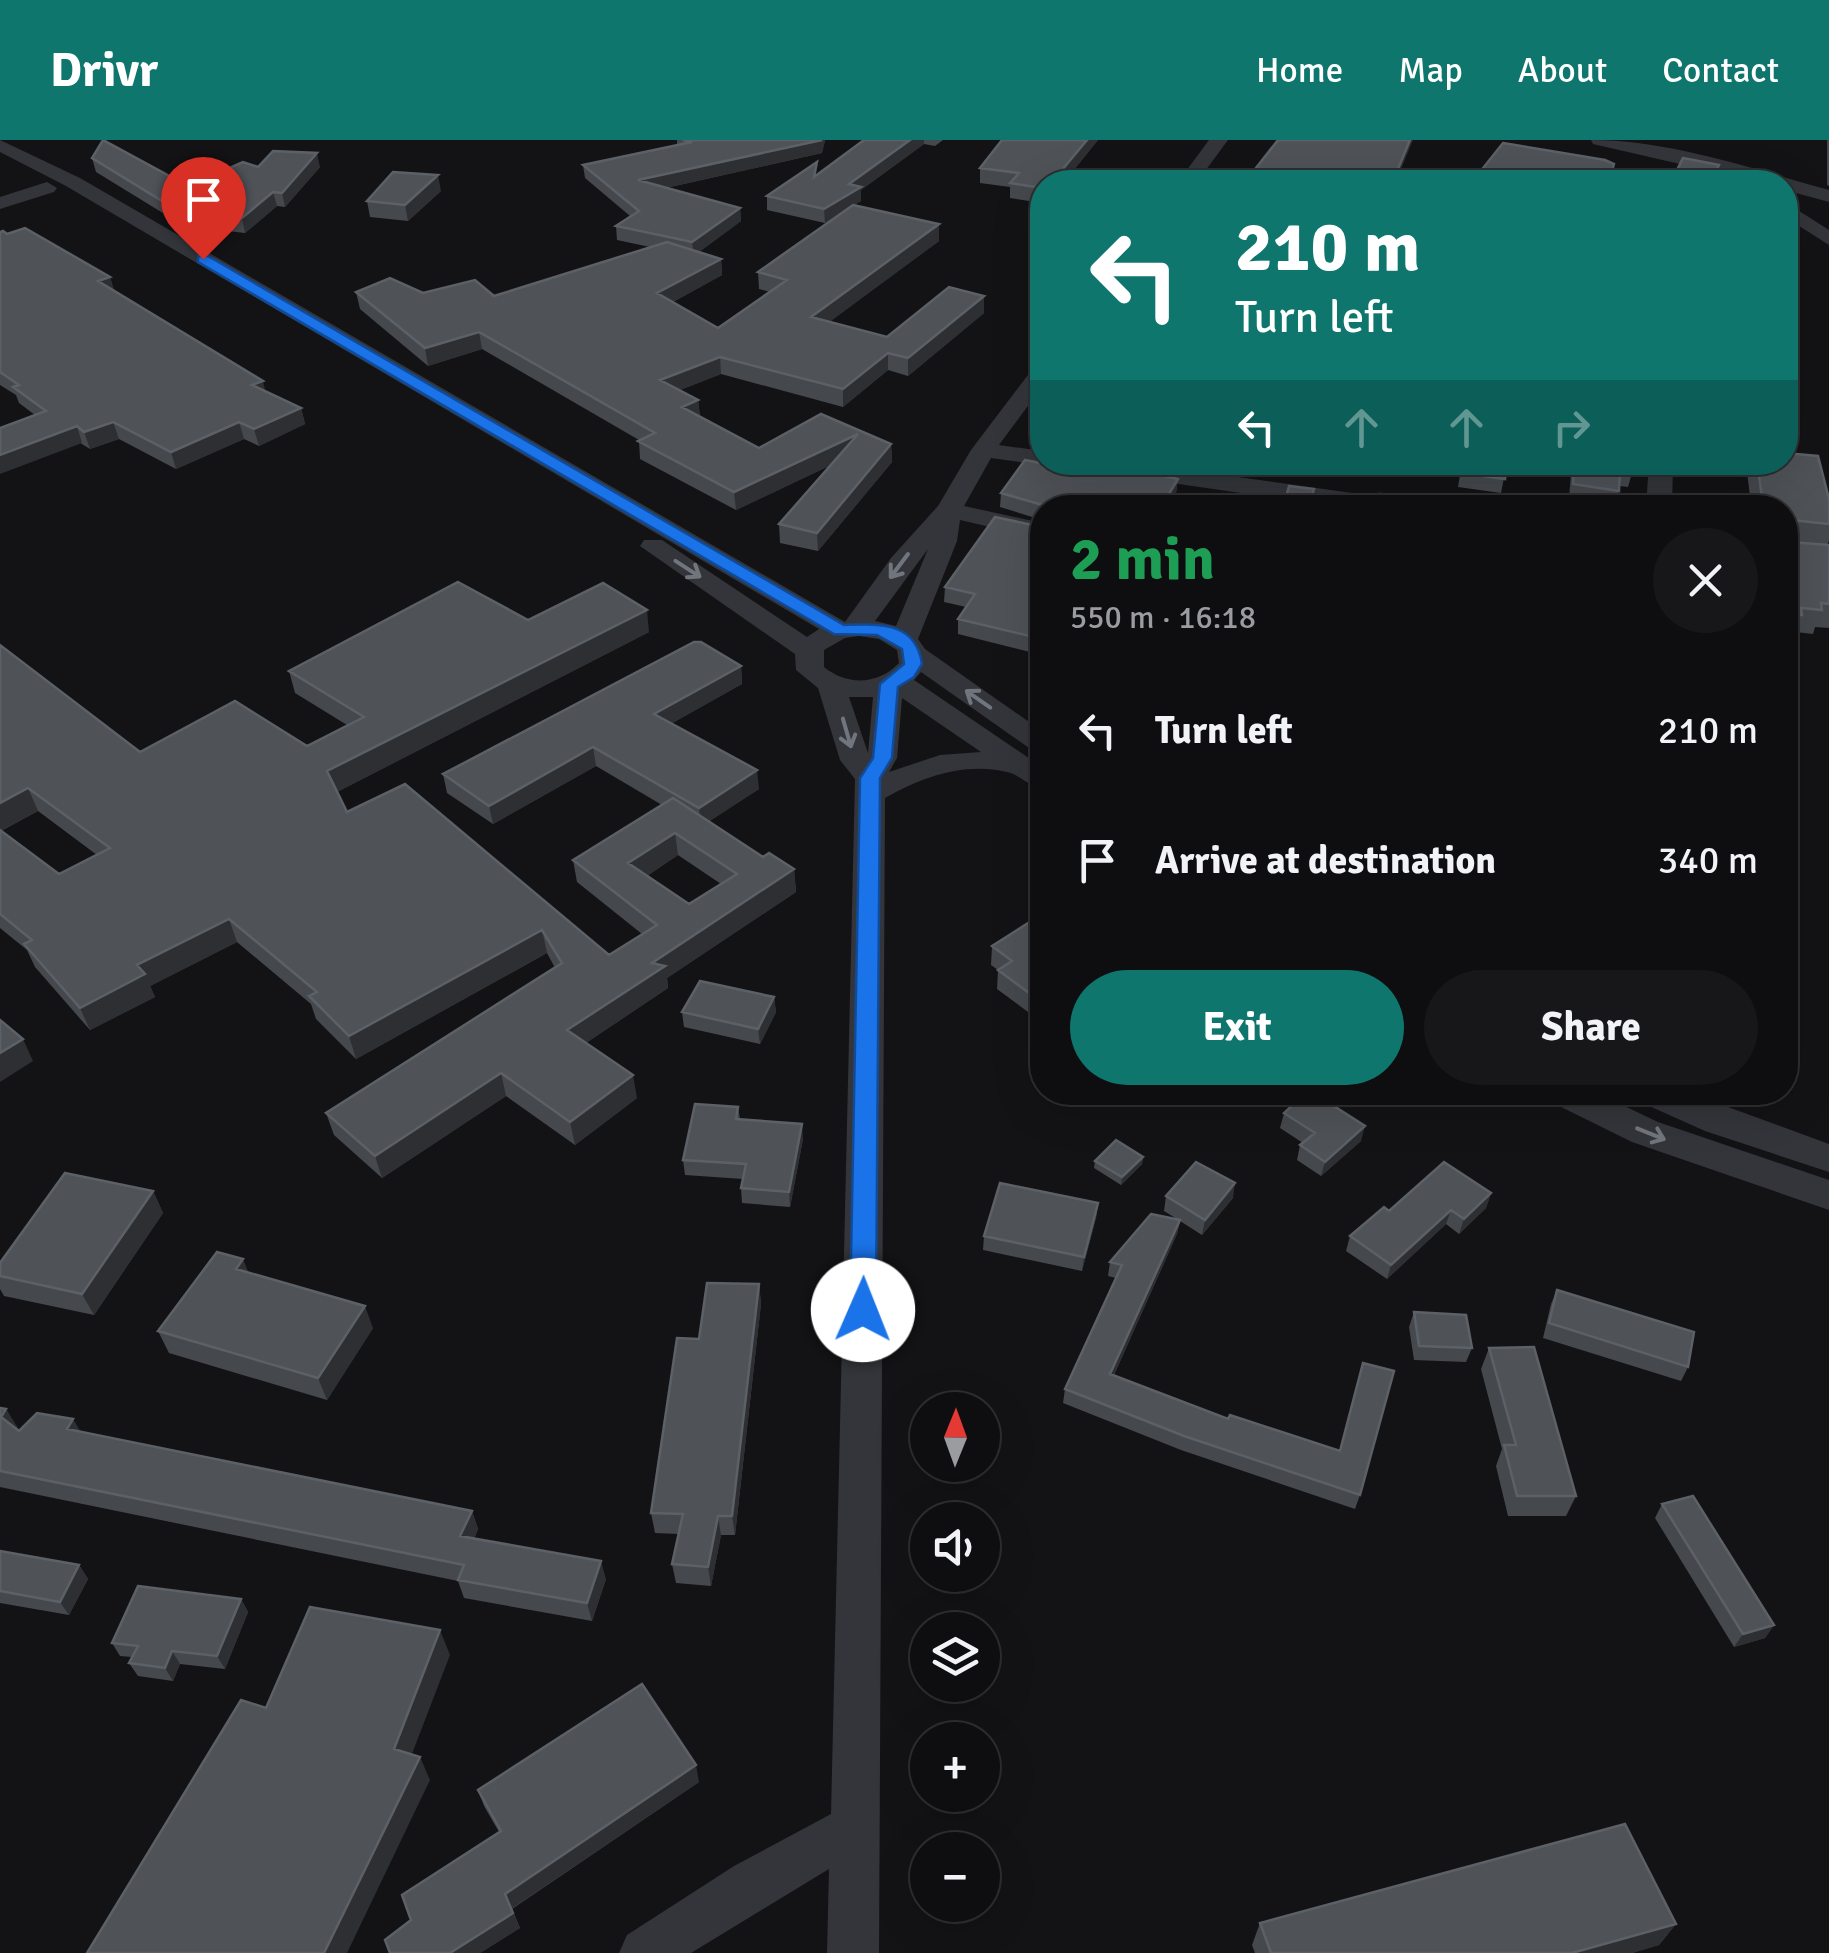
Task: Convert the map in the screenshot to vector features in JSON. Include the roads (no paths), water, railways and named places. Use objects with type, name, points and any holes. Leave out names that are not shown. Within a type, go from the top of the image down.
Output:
[{"type":"street","points":[[1196,170],[1219,140]]},
{"type":"street","points":[[1600,140],[1716,170]]},
{"type":"street","points":[[0,145],[73,182],[849,629]]},
{"type":"street","points":[[0,166],[47,188],[645,540],[808,651]]},
{"type":"street","points":[[1798,187],[1829,196]]},
{"type":"street","points":[[0,203],[47,188]]},
{"type":"street","points":[[1798,217],[1829,238]]},
{"type":"street","points":[[849,629],[900,564],[950,510],[983,450],[1030,388]]},
{"type":"street","points":[[983,450],[1030,456]]},
{"type":"street","points":[[1167,475],[1310,495]]},
{"type":"street","points":[[950,510],[1030,527]]},
{"type":"street","points":[[950,510],[944,541],[909,647],[907,674],[893,683],[860,689],[832,685],[810,670],[808,651],[820,638],[849,629],[888,632],[909,647],[1030,735]]},
{"type":"street","points":[[893,683],[1030,772]]},
{"type":"street","points":[[853,1953],[870,786],[882,758],[893,683]]},
{"type":"street","points":[[832,685],[855,760],[870,786]]},
{"type":"street","points":[[870,786],[930,764],[979,760],[1030,772]]},
{"type":"street","points":[[1589,1105],[1645,1132],[1829,1195]]},
{"type":"street","points":[[1682,1105],[1829,1158]]},
{"type":"street","points":[[645,1953],[752,1884],[856,1827]]}]
